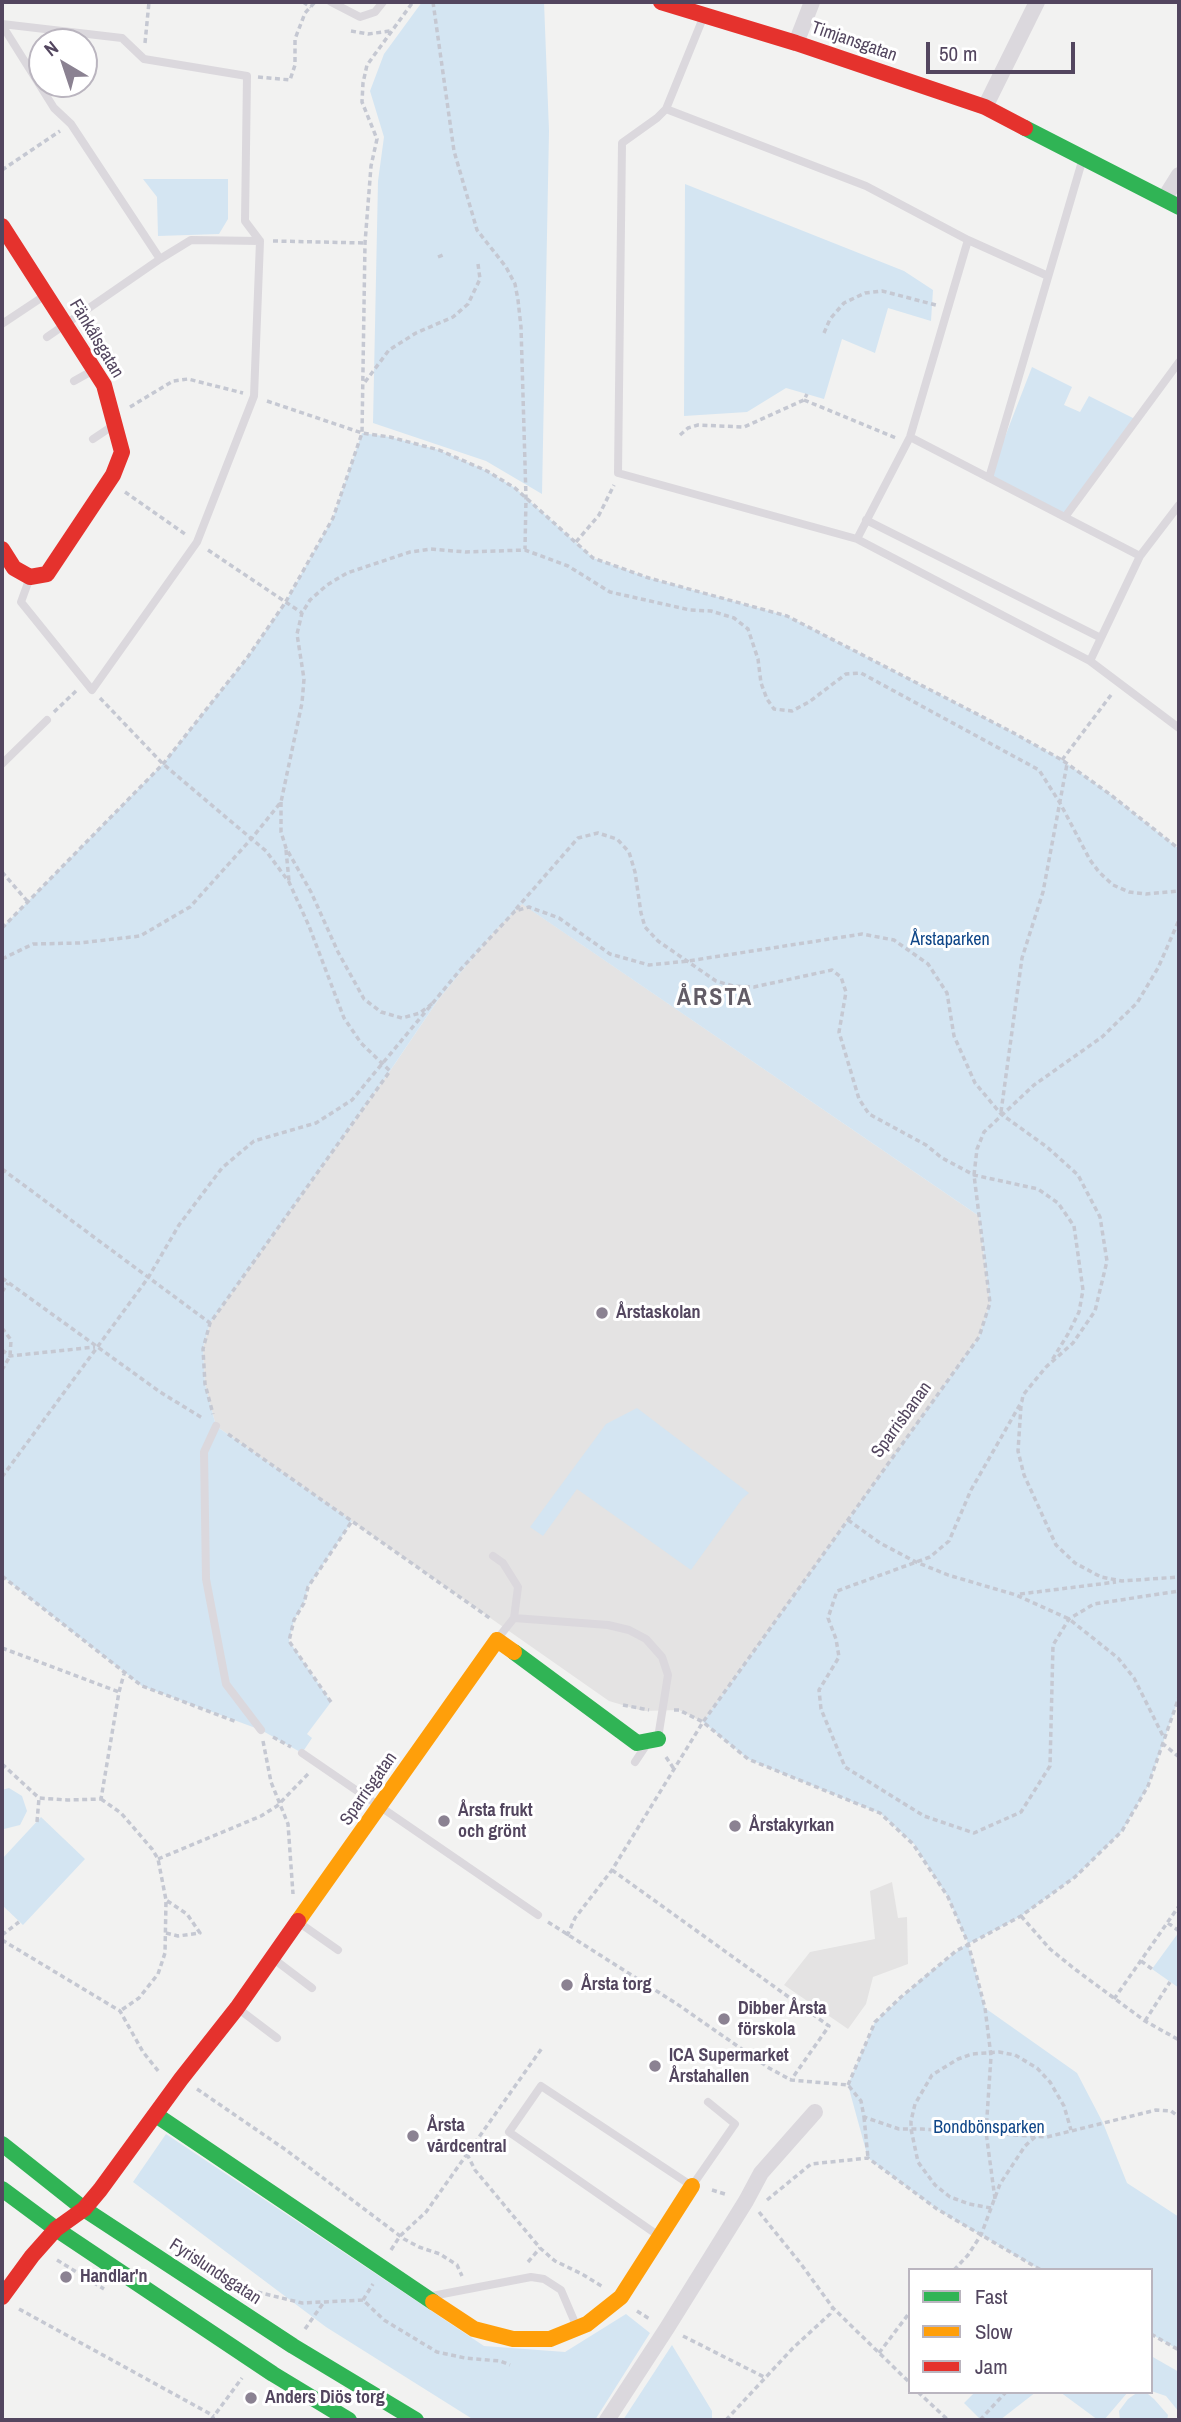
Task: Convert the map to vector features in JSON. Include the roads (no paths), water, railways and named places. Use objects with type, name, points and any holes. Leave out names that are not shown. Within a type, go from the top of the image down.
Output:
[{"type":"street","name":"Timjansgatan","points":[[661,2],[796,43],[985,107],[1179,207]]},
{"type":"street","points":[[796,43],[812,2]]},
{"type":"street","points":[[985,107],[1037,2]]},
{"type":"street","points":[[1164,199],[1179,175]]},
{"type":"street","name":"Fänkålsgatan","points":[[2,226],[104,385],[122,452],[113,475],[47,574],[30,577]]},
{"type":"street","points":[[2,549],[14,568],[30,577]]},
{"type":"street","points":[[500,1634],[552,1686],[596,1718],[636,1743],[653,1740]]},
{"type":"street","name":"Sparrisgatan","points":[[2,2297],[56,2229],[84,2209],[237,2008],[500,1634]]},
{"type":"street","points":[[607,2420],[751,2206],[761,2173],[815,2112]]},
{"type":"street","points":[[156,2115],[474,2329],[513,2339],[550,2339],[587,2324],[621,2297],[692,2186]]},
{"type":"street","name":"Fyrislundsgatan","points":[[2,2144],[84,2209],[293,2346],[416,2420]]},
{"type":"street","points":[[2,2189],[56,2229],[273,2374],[349,2420]]},
{"type":"lane","points":[[331,2],[360,17],[375,12],[383,2]]},
{"type":"lane","points":[[704,14],[666,109],[622,143],[618,472],[857,539],[1090,661],[1179,728]]},
{"type":"lane","points":[[2,24],[122,38],[144,59],[247,76],[245,221],[260,241],[254,396],[197,542],[92,690],[21,602],[30,577]]},
{"type":"lane","points":[[2,24],[54,108],[71,124],[160,259]]},
{"type":"lane","points":[[666,109],[866,186],[968,240],[1048,276]]},
{"type":"lane","points":[[989,478],[1084,158]]},
{"type":"lane","points":[[47,337],[191,240],[260,241]]},
{"type":"lane","points":[[857,539],[908,440],[968,240]]},
{"type":"lane","points":[[2,324],[46,295]]},
{"type":"lane","points":[[1065,517],[1179,362]]},
{"type":"lane","points":[[74,382],[94,369]]},
{"type":"lane","points":[[93,439],[115,425]]},
{"type":"lane","points":[[908,440],[989,478],[1140,556]]},
{"type":"lane","points":[[1090,661],[1140,556],[1179,505]]},
{"type":"lane","points":[[866,520],[1101,638]]},
{"type":"lane","points":[[2,764],[47,720]]},
{"type":"lane","points":[[216,1426],[204,1452],[206,1579],[226,1684],[261,1730]]},
{"type":"lane","points":[[493,1556],[503,1563],[517,1587],[514,1618],[500,1634]]},
{"type":"lane","points":[[514,1618],[608,1625],[629,1630],[646,1639],[662,1657],[668,1675],[664,1710],[653,1740],[635,1762]]},
{"type":"lane","points":[[302,1753],[538,1915]]},
{"type":"lane","points":[[298,1922],[338,1950]]},
{"type":"lane","points":[[273,1958],[312,1988]]},
{"type":"lane","points":[[237,2008],[277,2038]]},
{"type":"lane","points":[[659,2236],[509,2132],[541,2086],[692,2186],[735,2124],[708,2102]]},
{"type":"lane","points":[[426,2297],[531,2277],[544,2279],[561,2290],[578,2328]]},
{"type":"place","name":"Årstaskolan","points":[[602,1313]]},
{"type":"place","name":"Årsta frukt och grönt","points":[[444,1821]]},
{"type":"place","name":"Årstakyrkan","points":[[735,1826]]},
{"type":"place","name":"Årsta torg","points":[[567,1985]]},
{"type":"place","name":"Dibber Årsta förskola","points":[[724,2019]]},
{"type":"place","name":"ICA Supermarket Årstahallen","points":[[655,2066]]},
{"type":"place","name":"Årsta vårdcentral","points":[[413,2136]]},
{"type":"place","name":"Handlar'n","points":[[66,2277]]},
{"type":"place","name":"Anders Diös torg","points":[[251,2398]]},
{"type":"district","name":"ÅRSTA","points":[[715,999]]},
{"type":"park label","name":"Årstaparken","points":[[950,940]]},
{"type":"park label","name":"Bondbönsparken","points":[[989,2128]]}]
